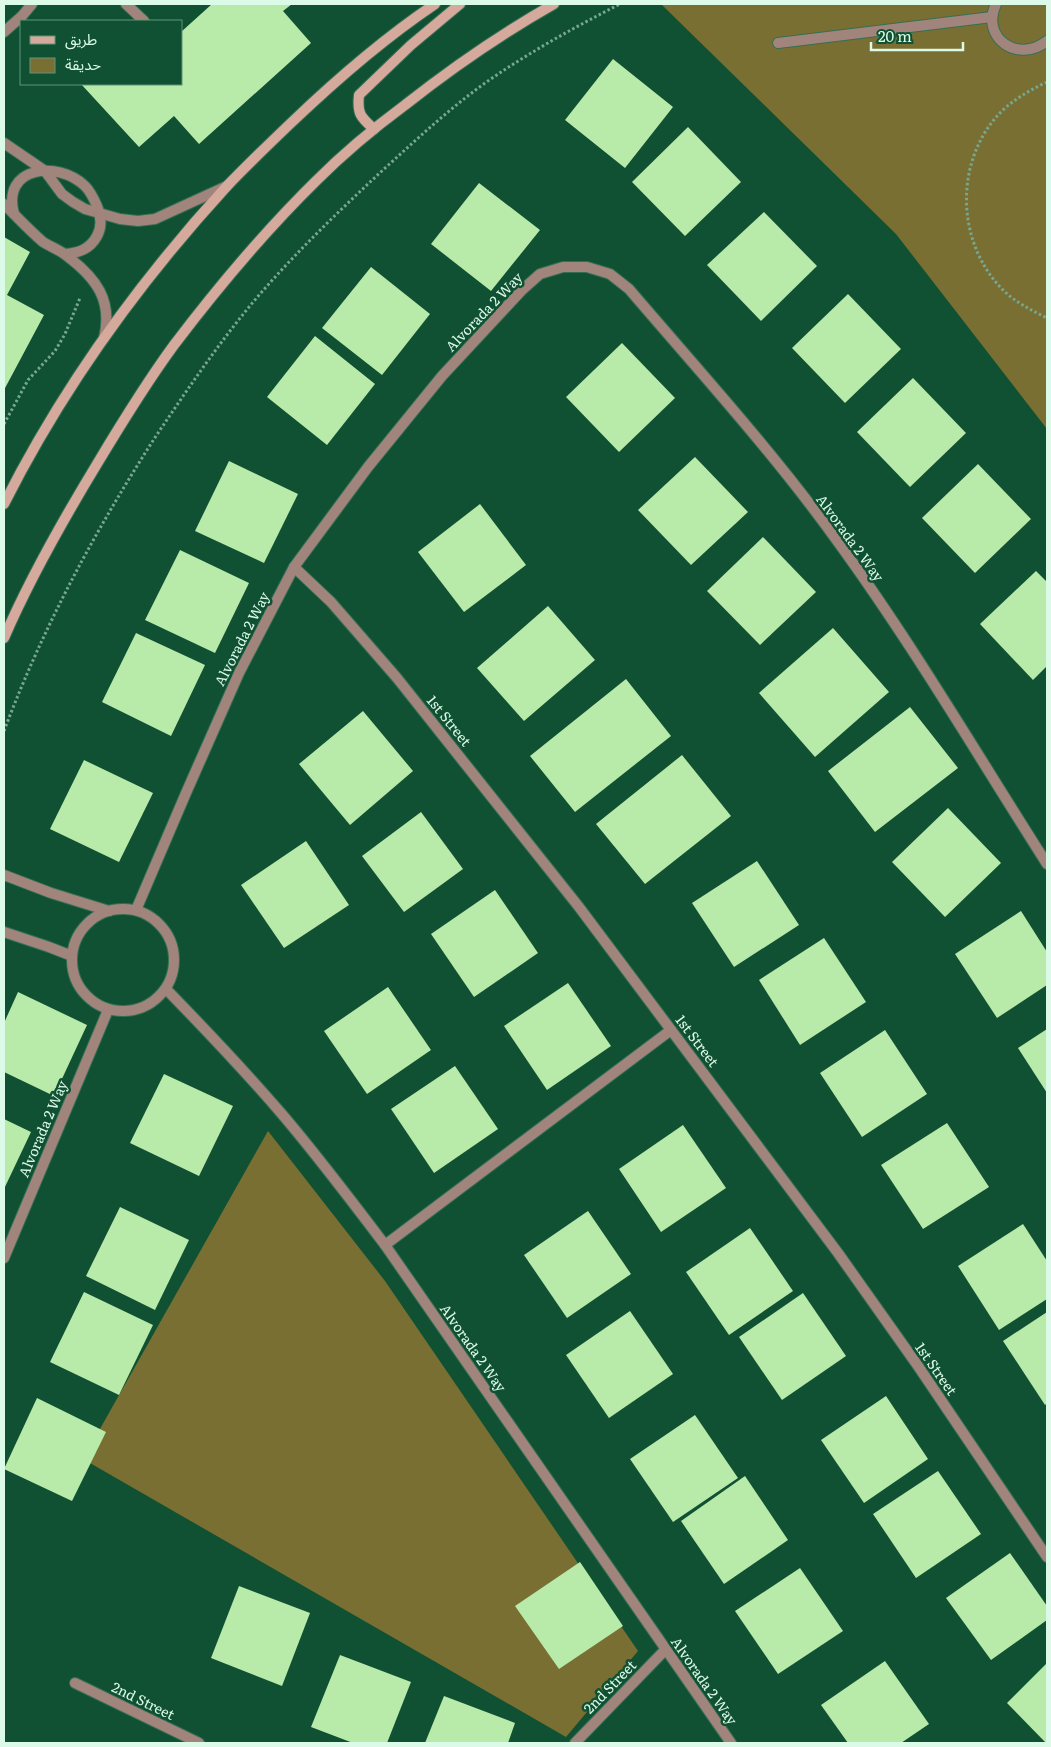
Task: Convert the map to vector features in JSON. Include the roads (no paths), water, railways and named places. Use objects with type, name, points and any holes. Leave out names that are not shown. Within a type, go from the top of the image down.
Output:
[{"type":"street","points":[[4,32],[32,4]]},
{"type":"street","points":[[126,4],[143,20]]},
{"type":"street","points":[[4,504],[69,391],[104,339],[173,249],[228,185],[323,92],[377,45],[435,4]]},
{"type":"street","points":[[374,129],[361,117],[358,106],[359,95],[411,45],[460,4]]},
{"type":"street","points":[[4,638],[63,521],[115,434],[173,347],[266,233],[318,179],[374,129],[474,53],[554,4]]},
{"type":"street","points":[[996,4],[992,17],[993,28],[999,38],[1008,46],[1018,50],[1029,50],[1040,46],[1047,40]]},
{"type":"street","points":[[778,43],[992,17]]},
{"type":"street","points":[[4,143],[45,171],[62,194],[73,202],[86,209],[120,219],[138,221],[155,219],[228,185]]},
{"type":"street","points":[[14,214],[11,204],[12,193],[16,183],[24,176],[34,172],[60,172],[74,178],[86,187],[100,213],[99,234],[86,249],[76,254],[65,254]]},
{"type":"street","points":[[4,204],[35,235],[46,244],[65,254],[88,274],[97,285],[107,311],[104,339]]},
{"type":"street","name":"Alvorada 2 Way","points":[[136,910],[239,673],[294,567],[368,467],[442,376],[522,290],[540,274],[563,267],[587,266],[610,274],[629,289],[772,455],[838,541],[900,633],[1047,864]]},
{"type":"street","name":"1st Street","points":[[294,567],[331,602],[403,685],[579,907],[843,1261],[935,1391],[1047,1557]]},
{"type":"street","points":[[4,875],[51,893],[109,911]]},
{"type":"street","points":[[122,909],[136,910],[151,917],[164,928],[171,941],[175,957],[174,974],[166,989],[155,1001],[141,1009],[124,1012],[108,1010],[92,1002],[80,989],[73,973],[72,956],[74,944],[84,928],[98,916],[109,911],[122,909]]},
{"type":"street","points":[[4,932],[72,956]]},
{"type":"street","name":"Alvorada 2 Way","points":[[166,989],[225,1049],[281,1113],[385,1245],[731,1743]]},
{"type":"street","name":"Alvorada 2 Way","points":[[4,1258],[108,1010]]},
{"type":"street","points":[[385,1245],[671,1030]]},
{"type":"street","name":"2nd Street","points":[[575,1743],[665,1650]]},
{"type":"street","name":"2nd Street","points":[[75,1683],[199,1743]]}]
